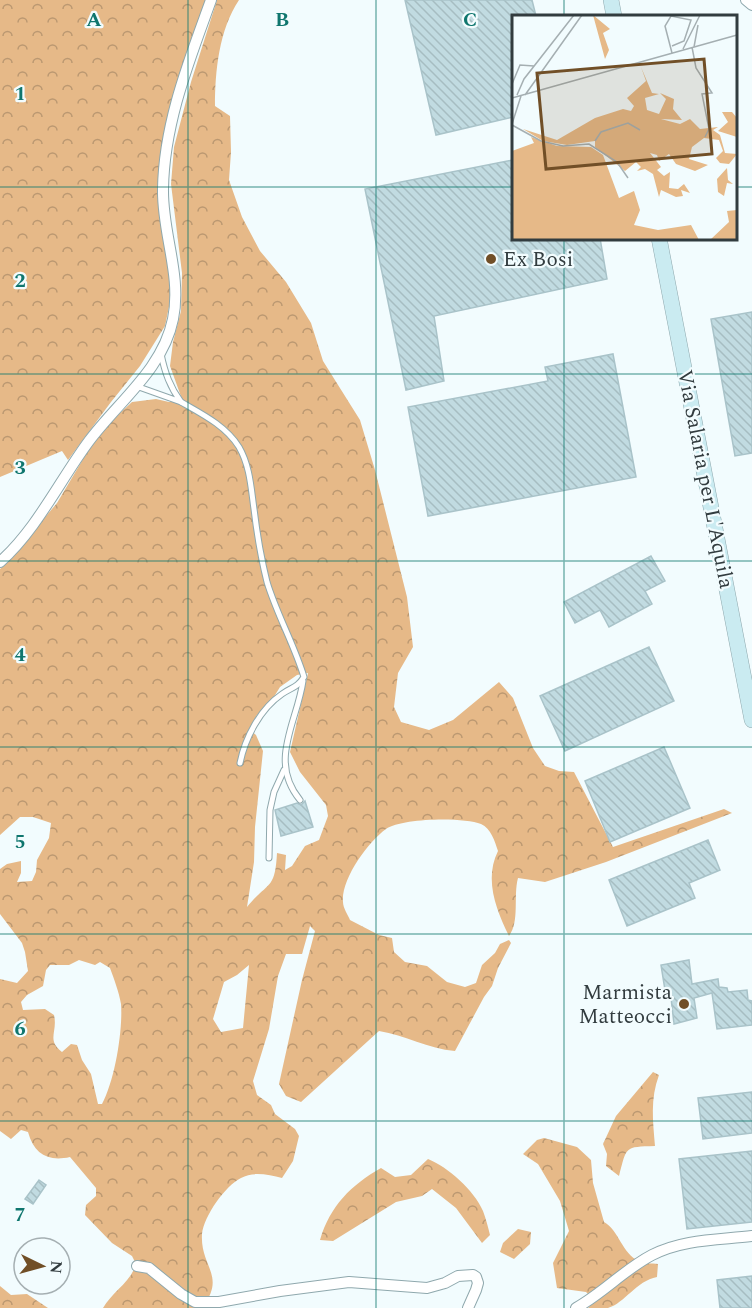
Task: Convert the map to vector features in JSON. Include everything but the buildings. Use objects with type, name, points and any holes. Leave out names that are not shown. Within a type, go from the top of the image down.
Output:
[{"type":"main road","points":[[610,0],[614,15]]},
{"type":"main road","name":"Via Salaria per L'Aquila","points":[[659,240],[752,720]]},
{"type":"street","points":[[0,562],[43,512],[89,441],[136,386],[160,353],[172,322],[176,301],[176,276],[165,227],[162,190],[165,151],[174,108],[210,0]]},
{"type":"street","points":[[746,0],[752,5]]},
{"type":"street","points":[[576,1308],[651,1256],[680,1244],[752,1236]]},
{"type":"street","points":[[137,1266],[149,1268],[181,1294],[195,1302],[219,1302],[349,1282],[427,1288],[446,1283],[458,1276],[472,1275],[476,1277],[478,1283],[468,1308]]},
{"type":"lane","points":[[160,353],[171,389],[181,402]]},
{"type":"lane","points":[[136,386],[181,402],[207,417],[224,429],[238,445],[245,459],[267,582],[304,677],[290,732],[284,770],[274,792],[270,810],[269,858]]},
{"type":"lane","points":[[240,763],[243,746],[255,723],[280,695],[298,686],[304,677]]},
{"type":"lane","points":[[284,770],[292,790],[300,800]]},
{"type":"green space","points":[[0,0],[207,0],[161,167],[171,297],[165,326],[140,366],[68,460],[62,451],[0,477]]},
{"type":"green space","points":[[217,0],[239,0],[223,37],[216,79],[215,106],[230,116],[229,180],[242,217],[260,251],[286,282],[311,323],[323,361],[360,420],[407,597],[413,647],[398,673],[394,707],[401,722],[429,730],[453,720],[499,682],[513,698],[533,748],[545,766],[559,771],[574,772],[613,847],[724,809],[732,813],[606,862],[545,882],[518,878],[514,923],[509,936],[493,894],[492,872],[498,851],[492,836],[484,826],[461,820],[433,820],[394,825],[386,829],[364,852],[346,883],[343,904],[350,920],[379,935],[392,938],[394,952],[405,962],[427,966],[447,982],[465,987],[476,983],[482,965],[495,953],[500,944],[509,940],[511,943],[492,986],[455,1051],[435,1048],[379,1031],[301,1102],[286,1096],[279,1084],[315,931],[310,926],[302,954],[286,954],[278,976],[269,1029],[253,1081],[257,1095],[271,1105],[275,1114],[295,1129],[299,1136],[293,1161],[282,1178],[256,1174],[241,1178],[222,1194],[211,1210],[202,1234],[202,1246],[211,1271],[212,1287],[202,1308],[103,1308],[126,1282],[136,1264],[132,1256],[112,1243],[85,1215],[86,1205],[96,1196],[96,1188],[70,1157],[49,1157],[38,1151],[28,1132],[21,1130],[11,1139],[0,1131],[0,979],[17,983],[28,971],[22,943],[0,914],[0,869],[7,864],[21,861],[21,873],[17,882],[32,881],[36,872],[37,860],[49,838],[51,823],[33,817],[20,817],[0,835],[0,569],[57,503],[98,434],[132,402],[156,399],[183,402],[170,366],[181,311],[182,273],[171,184],[174,147],[191,82]],"holes":[[[308,673],[290,752],[300,772],[326,805],[328,816],[319,840],[305,846],[292,866],[285,870],[286,855],[277,853],[272,880],[247,907],[254,862],[255,827],[263,751],[256,735],[249,729],[257,715],[272,700],[280,687],[297,675]],[[79,960],[95,965],[100,962],[110,968],[120,999],[121,1027],[117,1055],[111,1082],[102,1104],[98,1104],[91,1074],[82,1060],[77,1045],[71,1044],[62,1052],[57,1048],[53,1040],[54,1015],[45,1009],[23,1010],[21,1002],[27,995],[43,986],[46,970],[50,965],[69,965]],[[249,965],[243,1028],[221,1032],[213,1019],[224,982]]]},
{"type":"green space","points":[[653,1072],[659,1075],[653,1101],[655,1146],[628,1150],[619,1176],[606,1166],[607,1154],[603,1144],[616,1116]]},
{"type":"green space","points":[[544,1138],[577,1147],[591,1160],[593,1183],[604,1222],[613,1230],[633,1258],[643,1263],[658,1264],[657,1277],[643,1283],[620,1302],[608,1308],[588,1308],[595,1301],[586,1292],[557,1288],[553,1263],[569,1231],[560,1201],[538,1164],[523,1154],[537,1140]]},
{"type":"green space","points":[[428,1159],[460,1180],[479,1203],[490,1235],[482,1243],[456,1208],[432,1189],[422,1196],[396,1202],[333,1241],[320,1240],[336,1207],[360,1182],[381,1168],[395,1177],[411,1175]]},
{"type":"green space","points":[[518,1229],[531,1232],[530,1244],[514,1259],[500,1252],[503,1243]]},
{"type":"green space","points":[[0,1286],[12,1296],[30,1296],[48,1308],[0,1308]]},
{"type":"place","name":"Ex Bosi","points":[[491,259]]},
{"type":"place","name":"Marmista Matteocci","points":[[684,1004]]}]
